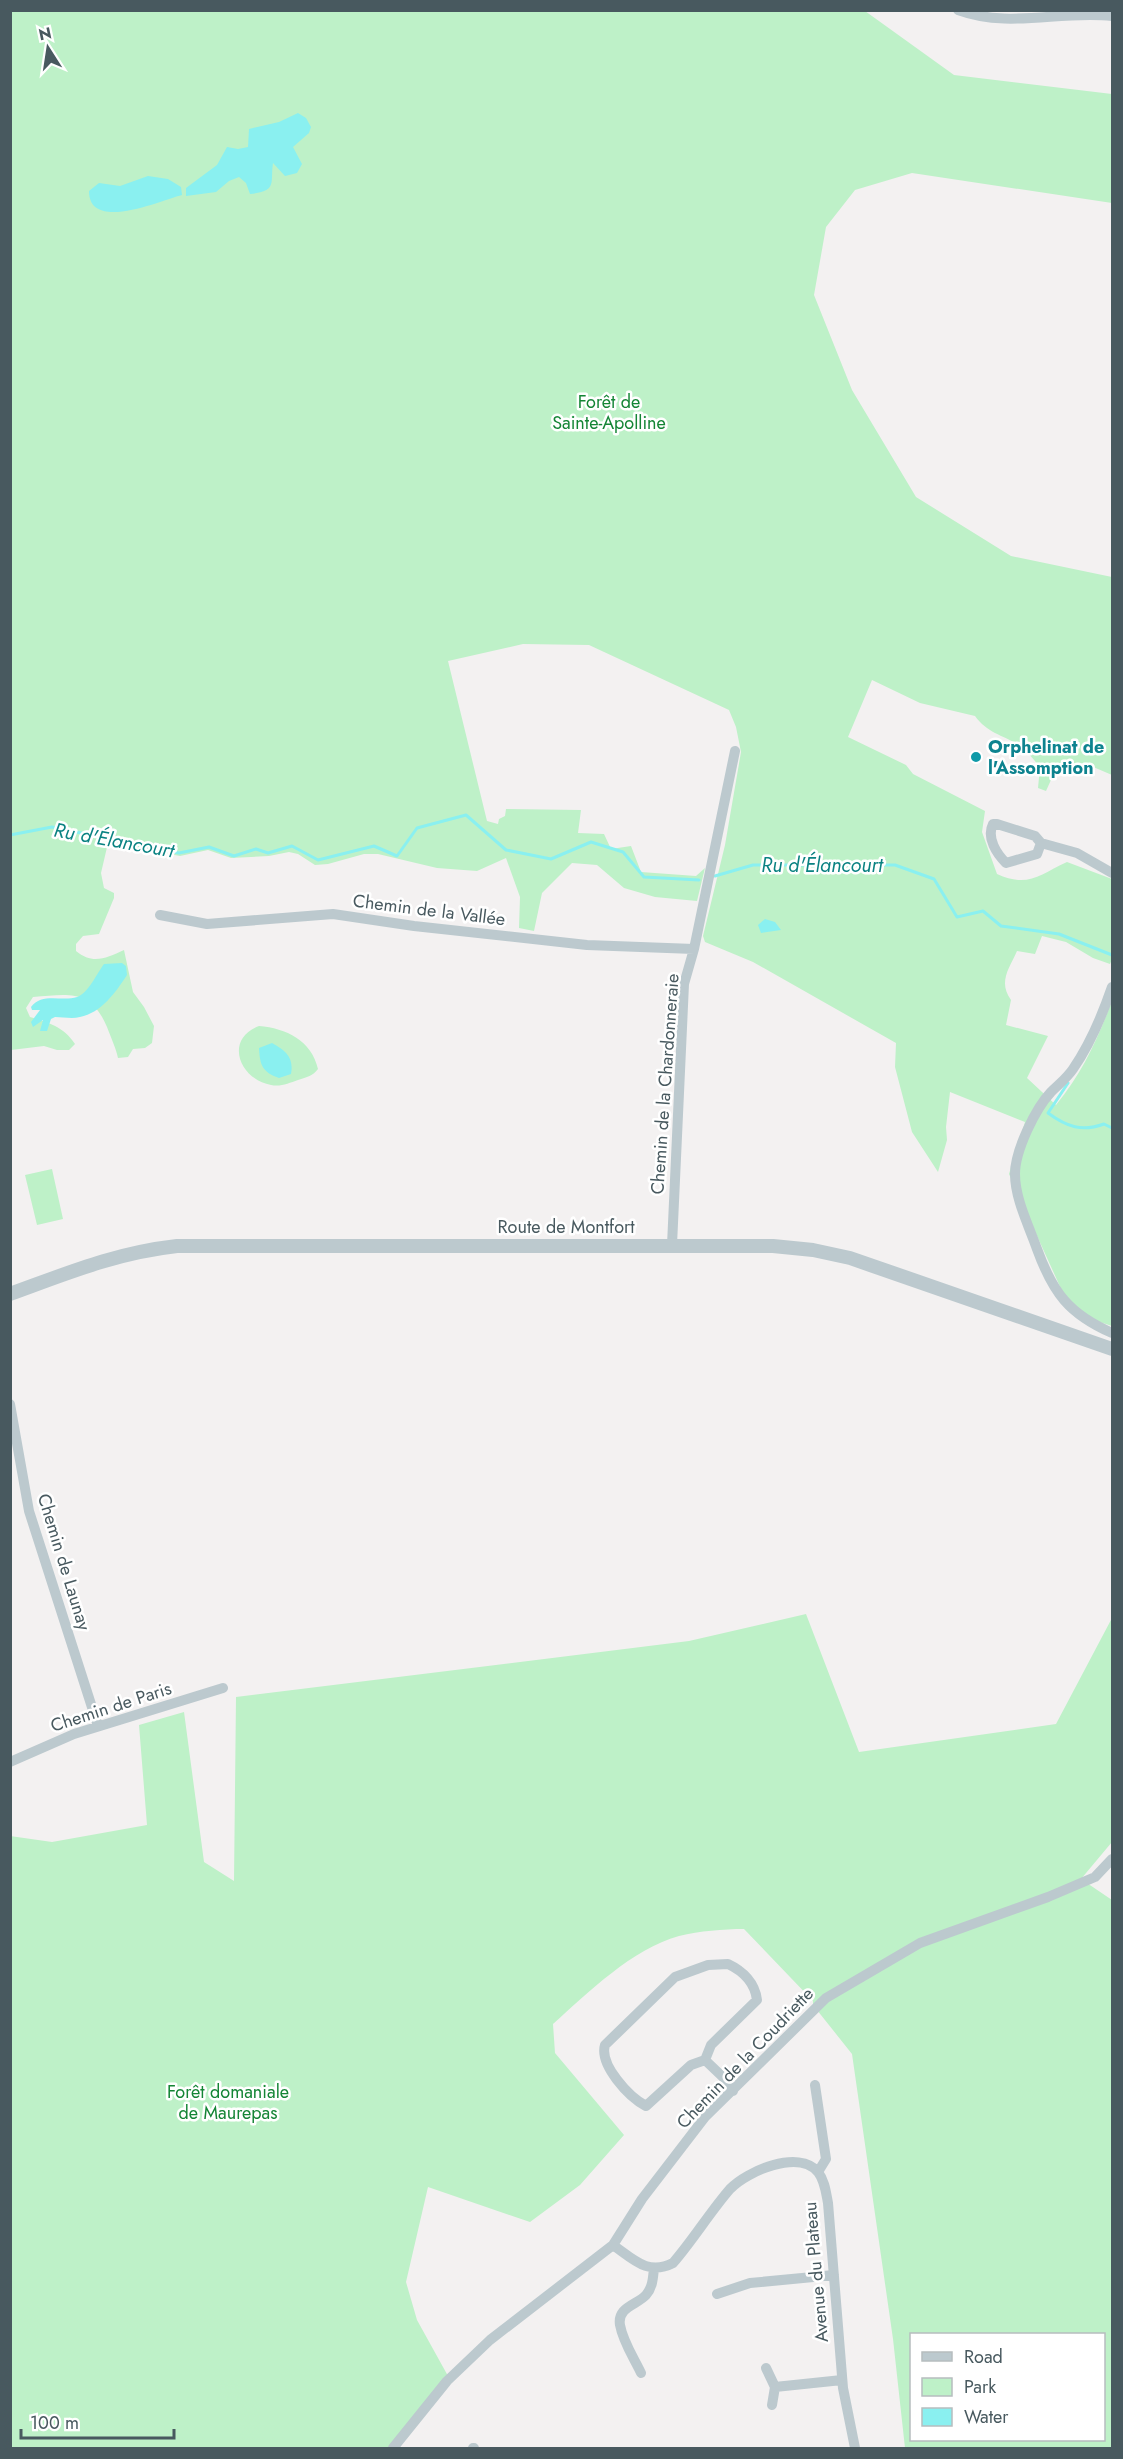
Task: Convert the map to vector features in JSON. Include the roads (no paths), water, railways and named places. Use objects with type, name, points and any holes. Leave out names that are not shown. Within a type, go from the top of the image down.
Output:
[{"type":"street","points":[[958,10],[998,20],[1036,14],[1092,13],[1113,16]]},
{"type":"street","name":"Chemin de la Chardonneraie","points":[[672,1245],[684,984],[694,949],[735,751]]},
{"type":"street","points":[[1041,843],[1037,854],[1006,862],[998,855],[990,836],[991,829],[993,824],[1002,825],[1035,836],[1041,843],[1077,853],[1113,873]]},
{"type":"street","name":"Chemin de la Vallée","points":[[160,915],[207,924],[333,914],[414,926],[587,945],[694,949]]},
{"type":"street","points":[[1113,987],[1097,1029],[1074,1068],[1050,1093],[1030,1124],[1017,1161],[1015,1175],[1021,1203],[1042,1264],[1063,1302],[1091,1323],[1113,1333]]},
{"type":"street","name":"Route de Montfort","points":[[10,1294],[96,1262],[139,1250],[177,1246],[773,1246],[813,1250],[850,1258],[1113,1349]]},
{"type":"street","name":"Chemin de Launay","points":[[10,1404],[29,1511],[98,1726]]},
{"type":"street","name":"Chemin de Paris","points":[[10,1762],[74,1734],[223,1688]]},
{"type":"street","name":"Chemin de la Coudriette","points":[[393,2448],[447,2380],[482,2348],[613,2245],[642,2199],[705,2117],[826,1998],[920,1943],[1048,1897],[1095,1877],[1113,1859]]},
{"type":"street","points":[[728,1964],[741,1970],[756,1990],[757,2000],[711,2045],[705,2060],[691,2065],[645,2106],[626,2090],[605,2061],[603,2053],[605,2045],[675,1977],[708,1965],[728,1964]]},
{"type":"street","points":[[705,2060],[727,2081],[733,2091]]},
{"type":"street","points":[[613,2245],[646,2267],[661,2269],[673,2263],[731,2188],[751,2173],[787,2162],[806,2163],[818,2172],[826,2159],[815,2085]]},
{"type":"street","name":"Avenue du Plateau","points":[[818,2172],[824,2182],[828,2203],[842,2380],[855,2448]]},
{"type":"street","points":[[641,2373],[625,2340],[620,2322],[624,2310],[646,2295],[653,2283],[654,2268]]},
{"type":"street","points":[[717,2294],[750,2283],[834,2275]]},
{"type":"street","points":[[766,2368],[775,2387],[772,2405]]},
{"type":"street","points":[[775,2387],[842,2380]]},
{"type":"water","points":[[298,113],[306,118],[311,127],[309,133],[293,147],[302,164],[297,173],[285,176],[273,163],[271,185],[265,191],[250,194],[246,183],[239,177],[229,181],[216,192],[186,196],[186,188],[217,165],[227,147],[238,149],[248,147],[249,129],[279,122]]},
{"type":"water","points":[[148,176],[168,179],[181,187],[182,195],[128,211],[101,210],[92,203],[89,191],[99,183],[120,186]]},
{"type":"water","points":[[765,919],[775,922],[781,930],[761,933],[758,925]]},
{"type":"water","points":[[122,963],[126,966],[127,975],[113,995],[95,1011],[77,1018],[55,1017],[51,1019],[47,1031],[40,1031],[43,1020],[33,1027],[31,1022],[40,1010],[32,1010],[31,1007],[36,1002],[77,997],[89,988],[104,964]]},
{"type":"water","points":[[272,1043],[288,1055],[292,1068],[291,1074],[279,1078],[263,1067],[259,1048]]},
{"type":"waterway","name":"Ru d'Élancourt","points":[[10,835],[52,827],[179,853],[209,847],[234,856],[256,849],[268,853],[292,846],[318,860],[374,846],[397,856],[417,828],[466,815],[506,850],[551,859],[591,842],[623,852],[644,877],[699,880]]},
{"type":"waterway","name":"Ru d'Élancourt","points":[[715,876],[753,865],[895,865],[934,879],[957,917],[983,911],[1001,926],[1059,934],[1112,955]]},
{"type":"waterway","name":"Ru d'Élancourt","points":[[1068,1083],[1048,1113],[1075,1127],[1089,1128],[1104,1124],[1112,1128]]},
{"type":"place","name":"Orphelinat de l'Assomption","points":[[976,757]]},
{"type":"park label","name":"Forêt de Sainte-Apolline","points":[[609,412]]},
{"type":"park label","name":"Forêt domaniale de Maurepas","points":[[228,2102]]}]
